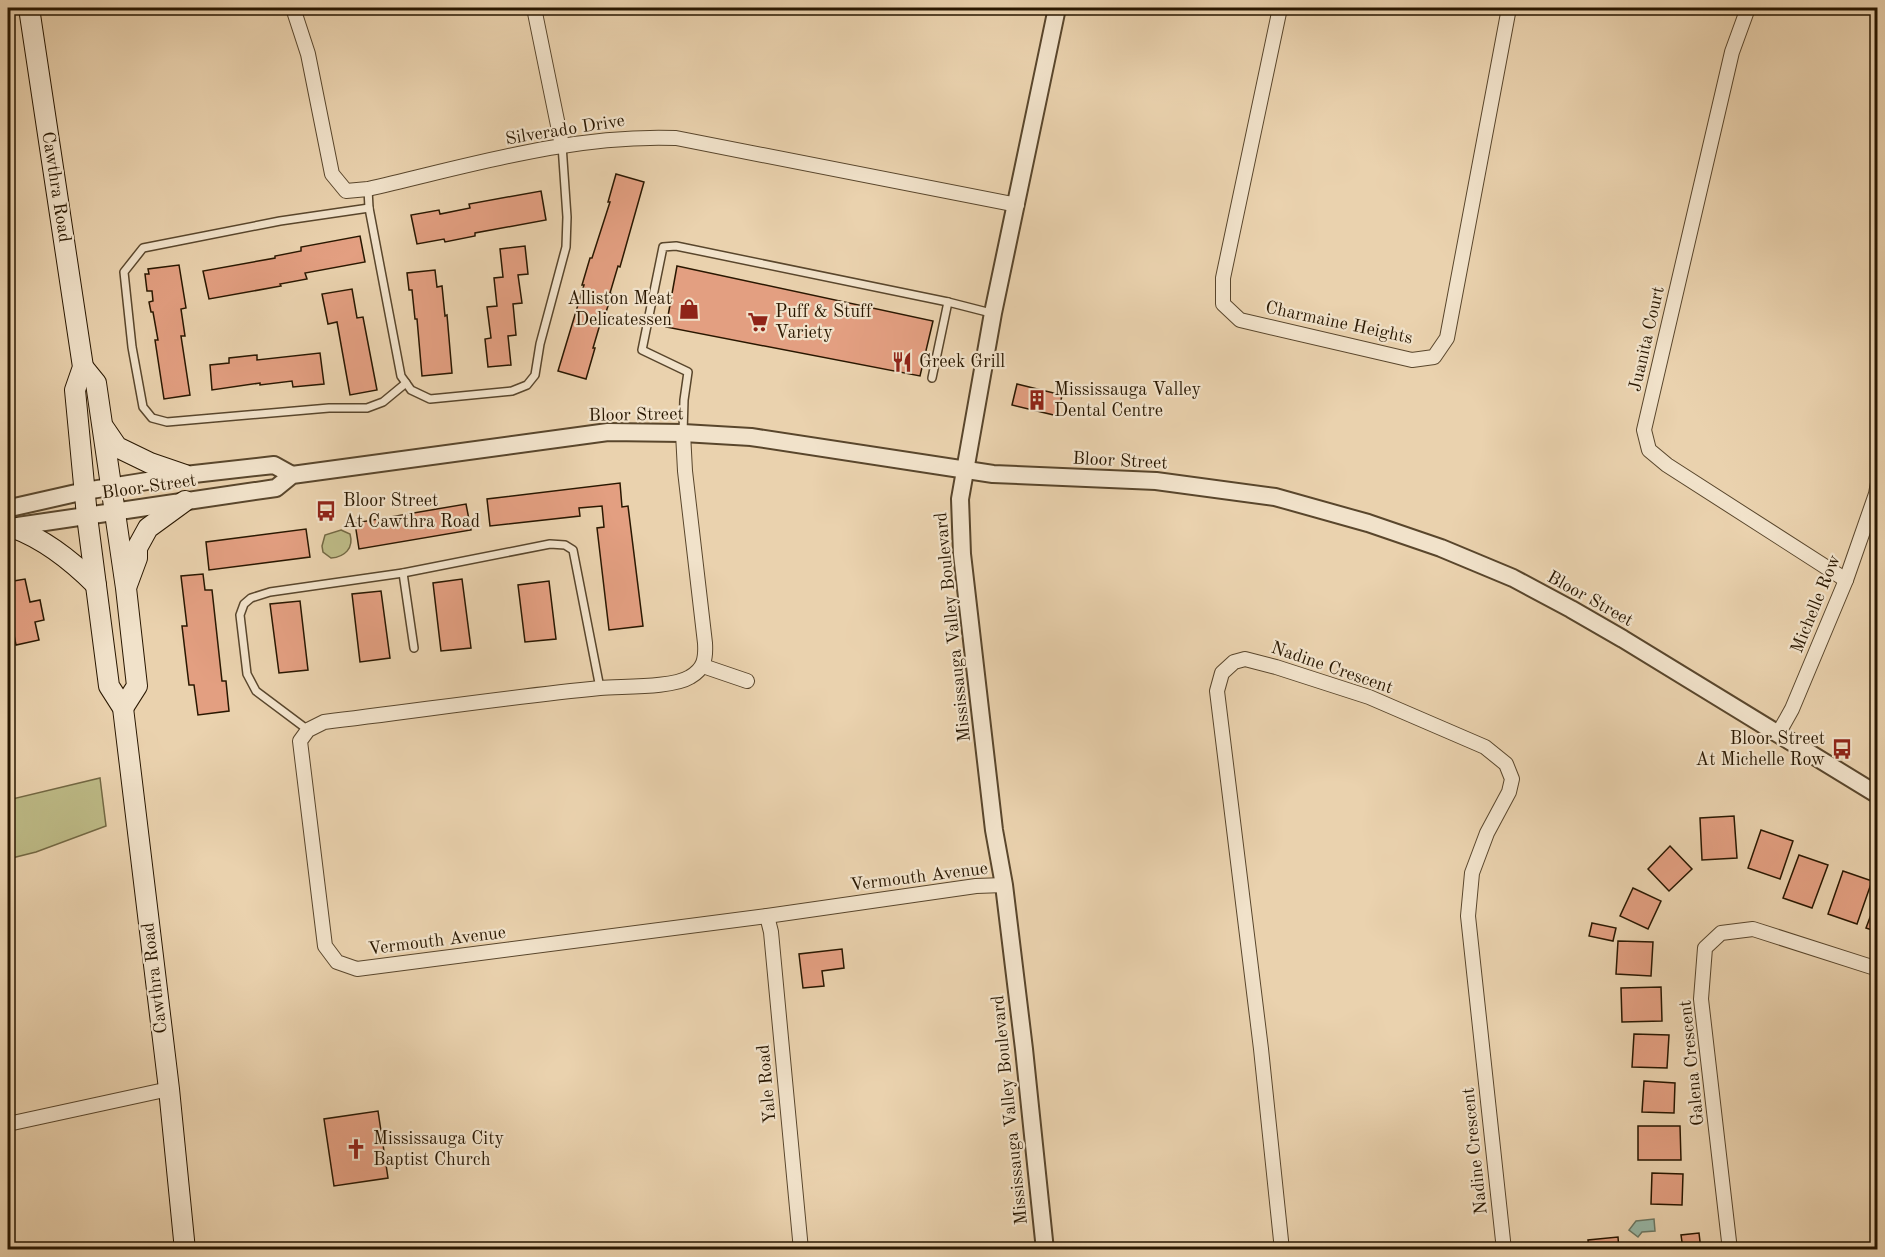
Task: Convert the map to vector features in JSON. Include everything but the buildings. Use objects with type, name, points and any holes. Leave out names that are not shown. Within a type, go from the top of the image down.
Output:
[{"type":"main road","name":"Cawthra Road","points":[[29,8],[83,367],[75,390],[87,516],[109,686],[123,708],[169,1089],[185,1250]]},
{"type":"main road","name":"Cawthra Road","points":[[83,367],[96,383],[126,588],[137,686],[123,708]]},
{"type":"main road","points":[[103,426],[117,447],[150,463],[185,475]]},
{"type":"main road","points":[[126,588],[137,558],[138,548],[148,528],[185,501]]},
{"type":"main road","points":[[10,521],[71,560],[96,585]]},
{"type":"street","name":"Silverado Drive","points":[[293,8],[308,54],[332,174],[346,191],[368,189],[562,145],[637,137],[676,138],[1017,205]]},
{"type":"street","points":[[534,8],[562,145]]},
{"type":"street","name":"Mississauga Valley Boulevard","points":[[1045,1250],[1004,885],[994,830],[962,554],[960,499],[993,313],[1057,8]]},
{"type":"street","name":"Charmaine Heights","points":[[1280,8],[1223,278],[1223,304],[1240,320],[1412,360],[1434,357],[1447,338],[1509,8]]},
{"type":"street","name":"Juanita Court","points":[[1748,8],[1732,52],[1644,430],[1649,450],[1667,465],[1846,580]]},
{"type":"street","name":"Bloor Street","points":[[292,475],[274,465],[85,490],[10,508],[10,521],[87,516],[276,488],[292,475],[608,432],[683,433],[751,438],[993,474],[1156,481],[1261,495],[1368,522],[1441,548],[1522,583],[1581,615],[1878,795]]},
{"type":"street","points":[[308,730],[324,722],[600,688],[674,683],[689,678],[703,666],[706,655],[685,471],[683,433]]},
{"type":"street","name":"Michelle Row","points":[[1778,734],[1792,709],[1846,580],[1876,495],[1878,483]]},
{"type":"street","name":"Nadine Crescent","points":[[1282,1250],[1261,1049],[1217,691],[1222,673],[1234,662],[1245,659],[1276,666],[1369,697],[1485,747],[1506,764],[1512,779],[1487,833],[1472,873],[1468,916],[1504,1250]]},
{"type":"street","points":[[703,666],[747,681]]},
{"type":"street","name":"Vermouth Avenue","points":[[308,730],[300,741],[324,946],[337,962],[357,969],[767,916],[976,886],[1004,885]]},
{"type":"street","name":"Yale Road","points":[[767,916],[771,932],[801,1250]]},
{"type":"street","name":"Galena Crescent","points":[[1730,1250],[1701,999],[1705,948],[1722,933],[1753,929],[1878,969]]},
{"type":"street","points":[[8,1124],[169,1089]]},
{"type":"lane","points":[[368,189],[369,208],[401,376],[411,390],[430,399],[512,391],[527,385],[535,375],[540,344],[566,247],[567,217],[562,145]]},
{"type":"lane","points":[[369,208],[280,221],[143,248],[124,272],[132,347],[142,407],[152,418],[167,422],[329,408],[367,408],[383,402],[406,383]]},
{"type":"lane","points":[[683,433],[688,372],[642,350],[663,247],[676,246],[993,313]]},
{"type":"lane","points":[[932,378],[948,302]]},
{"type":"lane","points":[[308,730],[256,691],[247,674],[240,615],[244,604],[251,598],[270,592],[403,573],[550,544],[566,545],[573,550],[600,688]]},
{"type":"lane","points":[[403,573],[414,648]]},
{"type":"shaded area","points":[[341,530],[350,534],[351,544],[344,554],[331,558],[323,552],[325,535]]},
{"type":"shaded area","points":[[100,778],[106,826],[36,852],[8,859],[8,800]]},
{"type":"shaded area","points":[[1654,1219],[1655,1231],[1642,1232],[1638,1237],[1629,1230],[1636,1221]]},
{"type":"place","name":"Alliston Meat Delicatessen","points":[[689,309]]},
{"type":"place","name":"Puff & Stuff Variety","points":[[758,322]]},
{"type":"place","name":"Greek Grill","points":[[902,362]]},
{"type":"place","name":"Mississauga Valley Dental Centre","points":[[1037,400]]},
{"type":"place","name":"Bloor Street At Cawthra Road","points":[[326,511]]},
{"type":"place","name":"Bloor Street At Michelle Row","points":[[1842,749]]},
{"type":"place","name":"Mississauga City Baptist Church","points":[[356,1149]]}]
